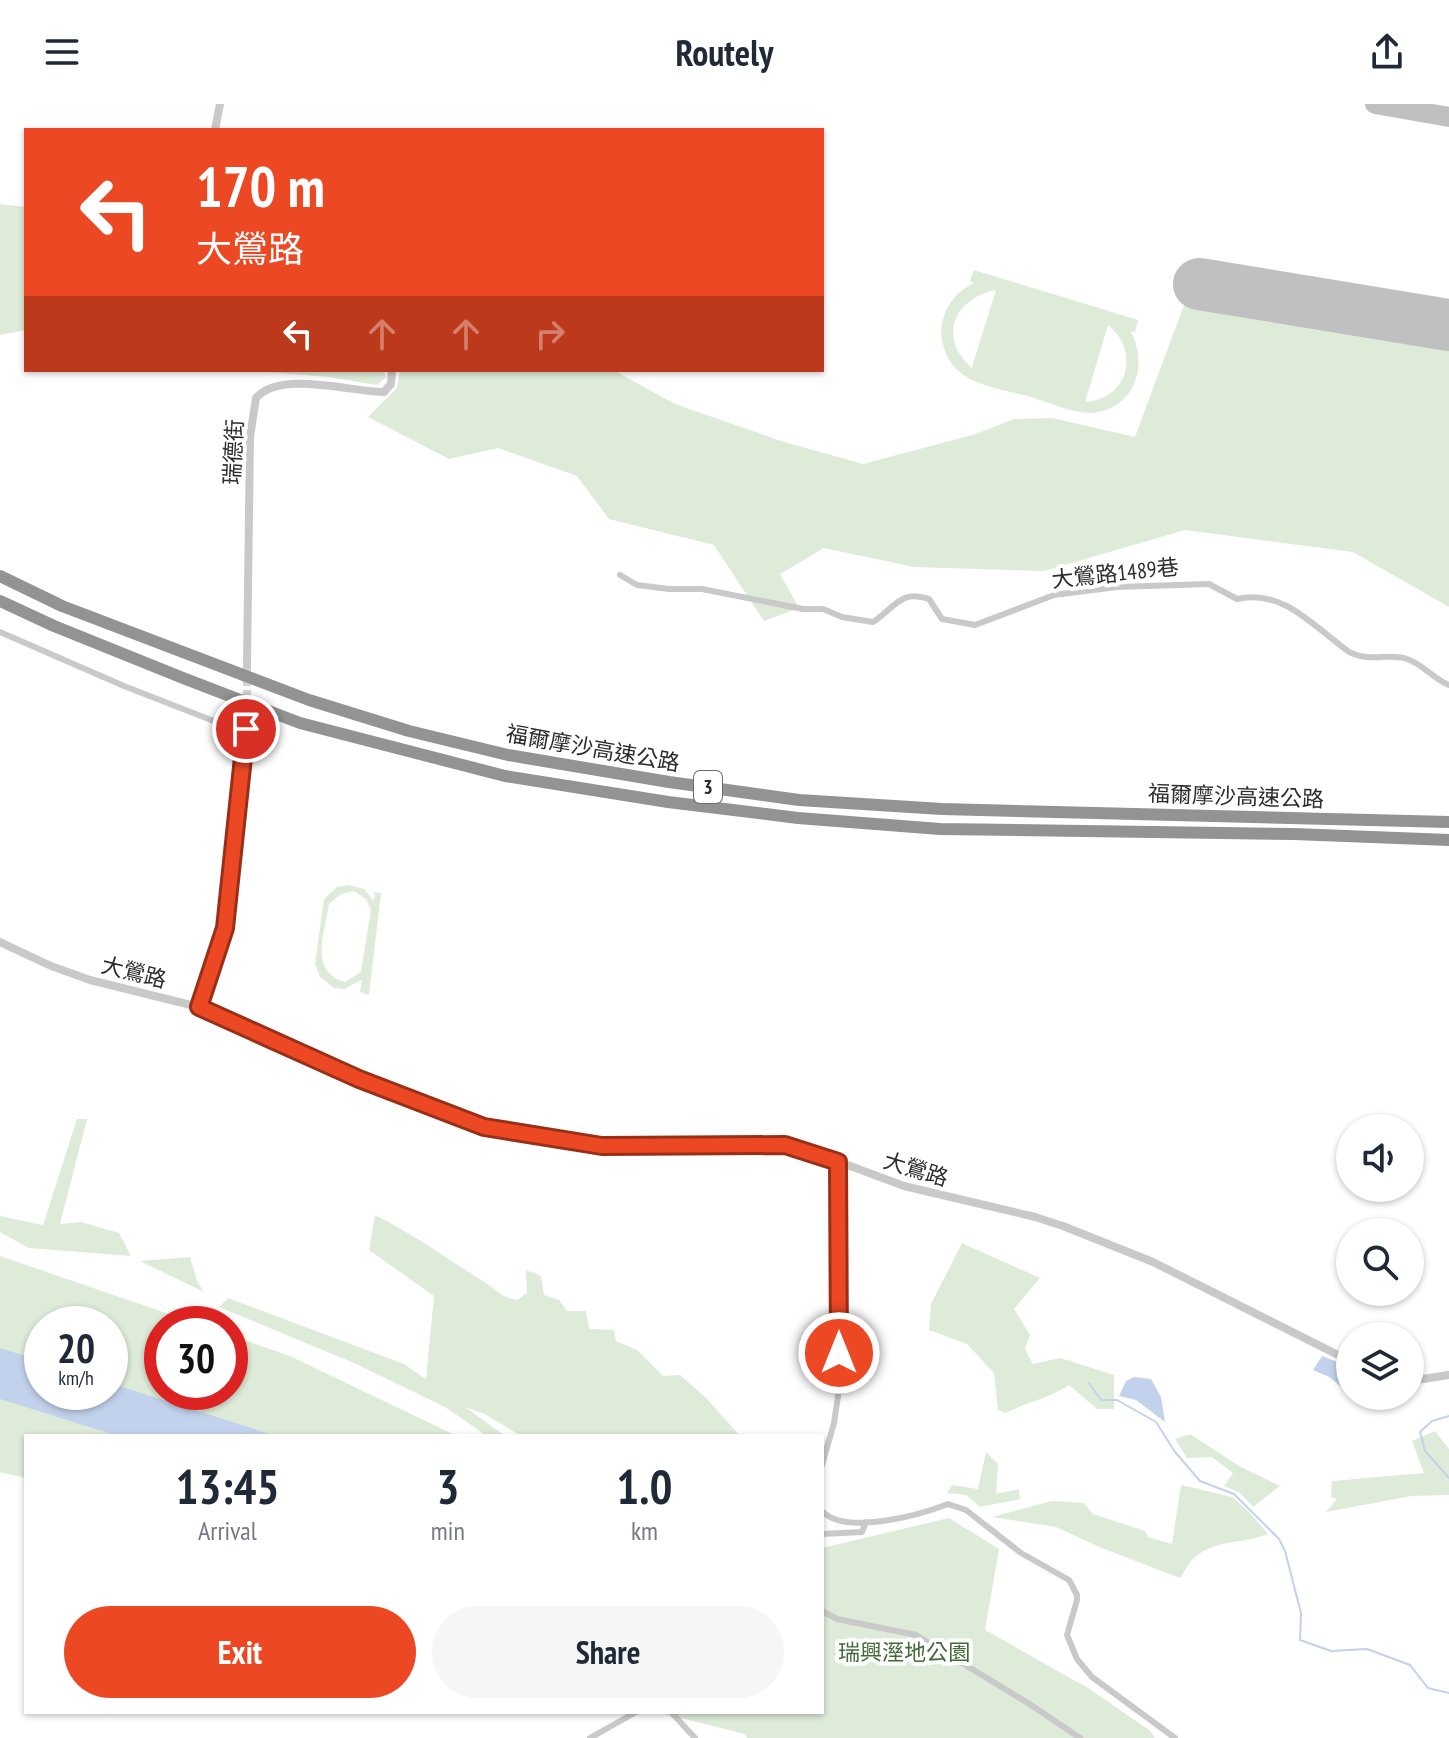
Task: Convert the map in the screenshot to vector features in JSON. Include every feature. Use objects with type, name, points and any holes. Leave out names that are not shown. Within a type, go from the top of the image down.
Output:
[{"type":"highway","name":"福爾摩沙高速公路","points":[[0,576],[91,617],[309,700],[409,731],[537,760],[799,800],[942,809],[1449,822]]},
{"type":"highway","name":"福爾摩沙高速公路","points":[[0,601],[125,655],[300,723],[505,776],[668,802],[798,818],[940,829],[1294,834],[1449,840]]},
{"type":"street","points":[[215,128],[220,104]]},
{"type":"street","name":"瑞德街","points":[[247,665],[250,437],[256,398],[269,387],[297,385],[384,392],[391,384],[392,372]]},
{"type":"street","name":"大鶯路1489巷","points":[[620,575],[637,585],[702,589],[803,609],[823,609],[842,617],[873,622],[903,597],[915,594],[929,599],[942,619],[975,625],[1054,595],[1117,587],[1209,584],[1237,599],[1250,596],[1274,599],[1348,652],[1370,659],[1403,657],[1449,685]]},
{"type":"street","points":[[0,632],[224,725],[246,725],[225,928],[199,1007]]},
{"type":"street","name":"大鶯路","points":[[0,942],[90,980],[199,1007],[359,1079],[484,1127],[602,1146],[785,1145],[930,1193],[1035,1217],[1143,1257],[1336,1354]]},
{"type":"street","points":[[824,1458],[834,1423],[841,1376],[838,1162]]},
{"type":"street","points":[[1424,1379],[1449,1375]]},
{"type":"street","points":[[824,1513],[835,1521],[866,1522],[922,1514],[956,1504],[1021,1553],[1069,1580],[1077,1600],[1067,1635],[1084,1669],[1172,1735]]},
{"type":"street","points":[[824,1534],[862,1532],[866,1522]]},
{"type":"street","points":[[824,1612],[837,1619],[916,1635],[1080,1738]]},
{"type":"street","points":[[590,1738],[632,1714]]},
{"type":"street","points":[[673,1714],[695,1738]]},
{"type":"street","points":[[1161,1738],[1172,1735]]},
{"type":"green space","points":[[0,204],[24,207],[24,330],[0,335]]},
{"type":"green space","points":[[974,270],[1138,320],[1135,332],[1130,331],[1136,344],[1138,371],[1128,395],[1106,410],[1084,413],[981,384],[960,372],[945,352],[941,327],[951,302],[958,293],[974,283],[970,281]],"holes":[[[996,290],[972,367],[972,368],[955,344],[955,321],[970,301]],[[1108,325],[1124,348],[1127,360],[1125,372],[1111,392],[1100,399],[1085,402]]]},
{"type":"green space","points":[[1187,297],[1449,347],[1449,607],[1353,552],[1185,530],[1044,571],[914,567],[824,548],[780,574],[799,608],[764,621],[714,545],[609,519],[577,476],[498,448],[449,459],[368,417],[397,388],[400,372],[617,372],[675,404],[781,441],[863,464],[976,434],[1014,419],[1052,418],[1135,437]]},
{"type":"green space","points":[[269,372],[384,372],[386,377],[377,385]]},
{"type":"green space","points":[[348,885],[364,889],[374,901],[375,892],[381,893],[369,995],[360,992],[362,980],[344,989],[334,988],[320,977],[315,964],[324,899],[337,887]],"holes":[[[354,891],[366,899],[371,910],[361,972],[345,982],[326,970],[323,960],[329,904],[341,894]]]},
{"type":"green space","points":[[77,1119],[87,1119],[60,1224],[81,1222],[119,1233],[131,1256],[29,1248],[0,1232],[0,1216],[43,1225]]},
{"type":"green space","points":[[375,1215],[417,1238],[506,1297],[517,1300],[527,1293],[526,1270],[541,1276],[544,1295],[559,1300],[567,1311],[586,1311],[589,1329],[614,1330],[616,1341],[637,1350],[663,1376],[680,1375],[738,1434],[518,1434],[485,1414],[465,1407],[502,1434],[484,1434],[445,1407],[354,1363],[248,1319],[248,1306],[220,1306],[228,1298],[404,1364],[426,1379],[434,1296],[369,1250]]},
{"type":"green space","points":[[962,1243],[1040,1278],[1014,1309],[1030,1335],[1025,1349],[1033,1364],[1060,1358],[1114,1375],[1114,1409],[1097,1409],[1069,1385],[1006,1413],[998,1410],[994,1373],[967,1344],[929,1330],[931,1304]]},
{"type":"green space","points":[[0,1256],[146,1306],[144,1410],[248,1410],[248,1341],[290,1356],[453,1434],[24,1434],[24,1478],[0,1472]]},
{"type":"green space","points":[[190,1257],[197,1281],[204,1292],[140,1261]]},
{"type":"green space","points":[[1435,1431],[1449,1449],[1449,1495],[1411,1496],[1326,1512],[1337,1499],[1331,1497],[1332,1481],[1424,1473],[1412,1441]]},
{"type":"green space","points":[[1190,1434],[1239,1466],[1280,1486],[1253,1507],[1240,1493],[1224,1486],[1233,1473],[1212,1457],[1187,1458],[1175,1439]]},
{"type":"green space","points":[[986,1452],[998,1464],[996,1494],[1019,1489],[1020,1499],[980,1507],[966,1495],[947,1493],[952,1485],[978,1489]]},
{"type":"green space","points":[[1181,1485],[1232,1497],[1268,1534],[1203,1551],[1193,1559],[1180,1578],[1056,1527],[992,1517],[1052,1501],[1084,1503],[1093,1514],[1145,1531],[1148,1537],[1172,1544]]},
{"type":"green space","name":"瑞興溼地公園","points":[[949,1518],[999,1549],[985,1630],[1088,1688],[1149,1730],[1155,1738],[747,1738],[745,1734],[664,1714],[824,1714],[824,1548]]},
{"type":"water","points":[[0,1348],[24,1355],[24,1407],[0,1399]]},
{"type":"water","points":[[1322,1356],[1336,1361],[1336,1383],[1329,1377],[1313,1370]]},
{"type":"water","points":[[1134,1377],[1151,1379],[1161,1397],[1165,1422],[1136,1400],[1119,1396],[1126,1381]]},
{"type":"water","points":[[128,1389],[144,1394],[144,1410],[195,1410],[270,1434],[112,1434],[35,1410],[128,1410]]},
{"type":"waterway","points":[[1089,1383],[1101,1400],[1117,1400],[1156,1422],[1175,1452],[1200,1481],[1234,1494],[1279,1539],[1301,1613],[1300,1640],[1331,1651],[1367,1649],[1410,1665],[1428,1688],[1449,1693]]},
{"type":"waterway","points":[[1449,1416],[1432,1421],[1420,1432],[1425,1451],[1449,1478]]},
{"type":"taxiway","points":[[1375,104],[1449,117]]},
{"type":"runway","points":[[1199,284],[1449,325]]},
{"type":"tunnel","points":[[247,665],[247,722]]},
{"type":"route","points":[[246,729],[225,928],[199,1007],[359,1079],[484,1127],[602,1146],[785,1145],[838,1162],[839,1353]]}]
